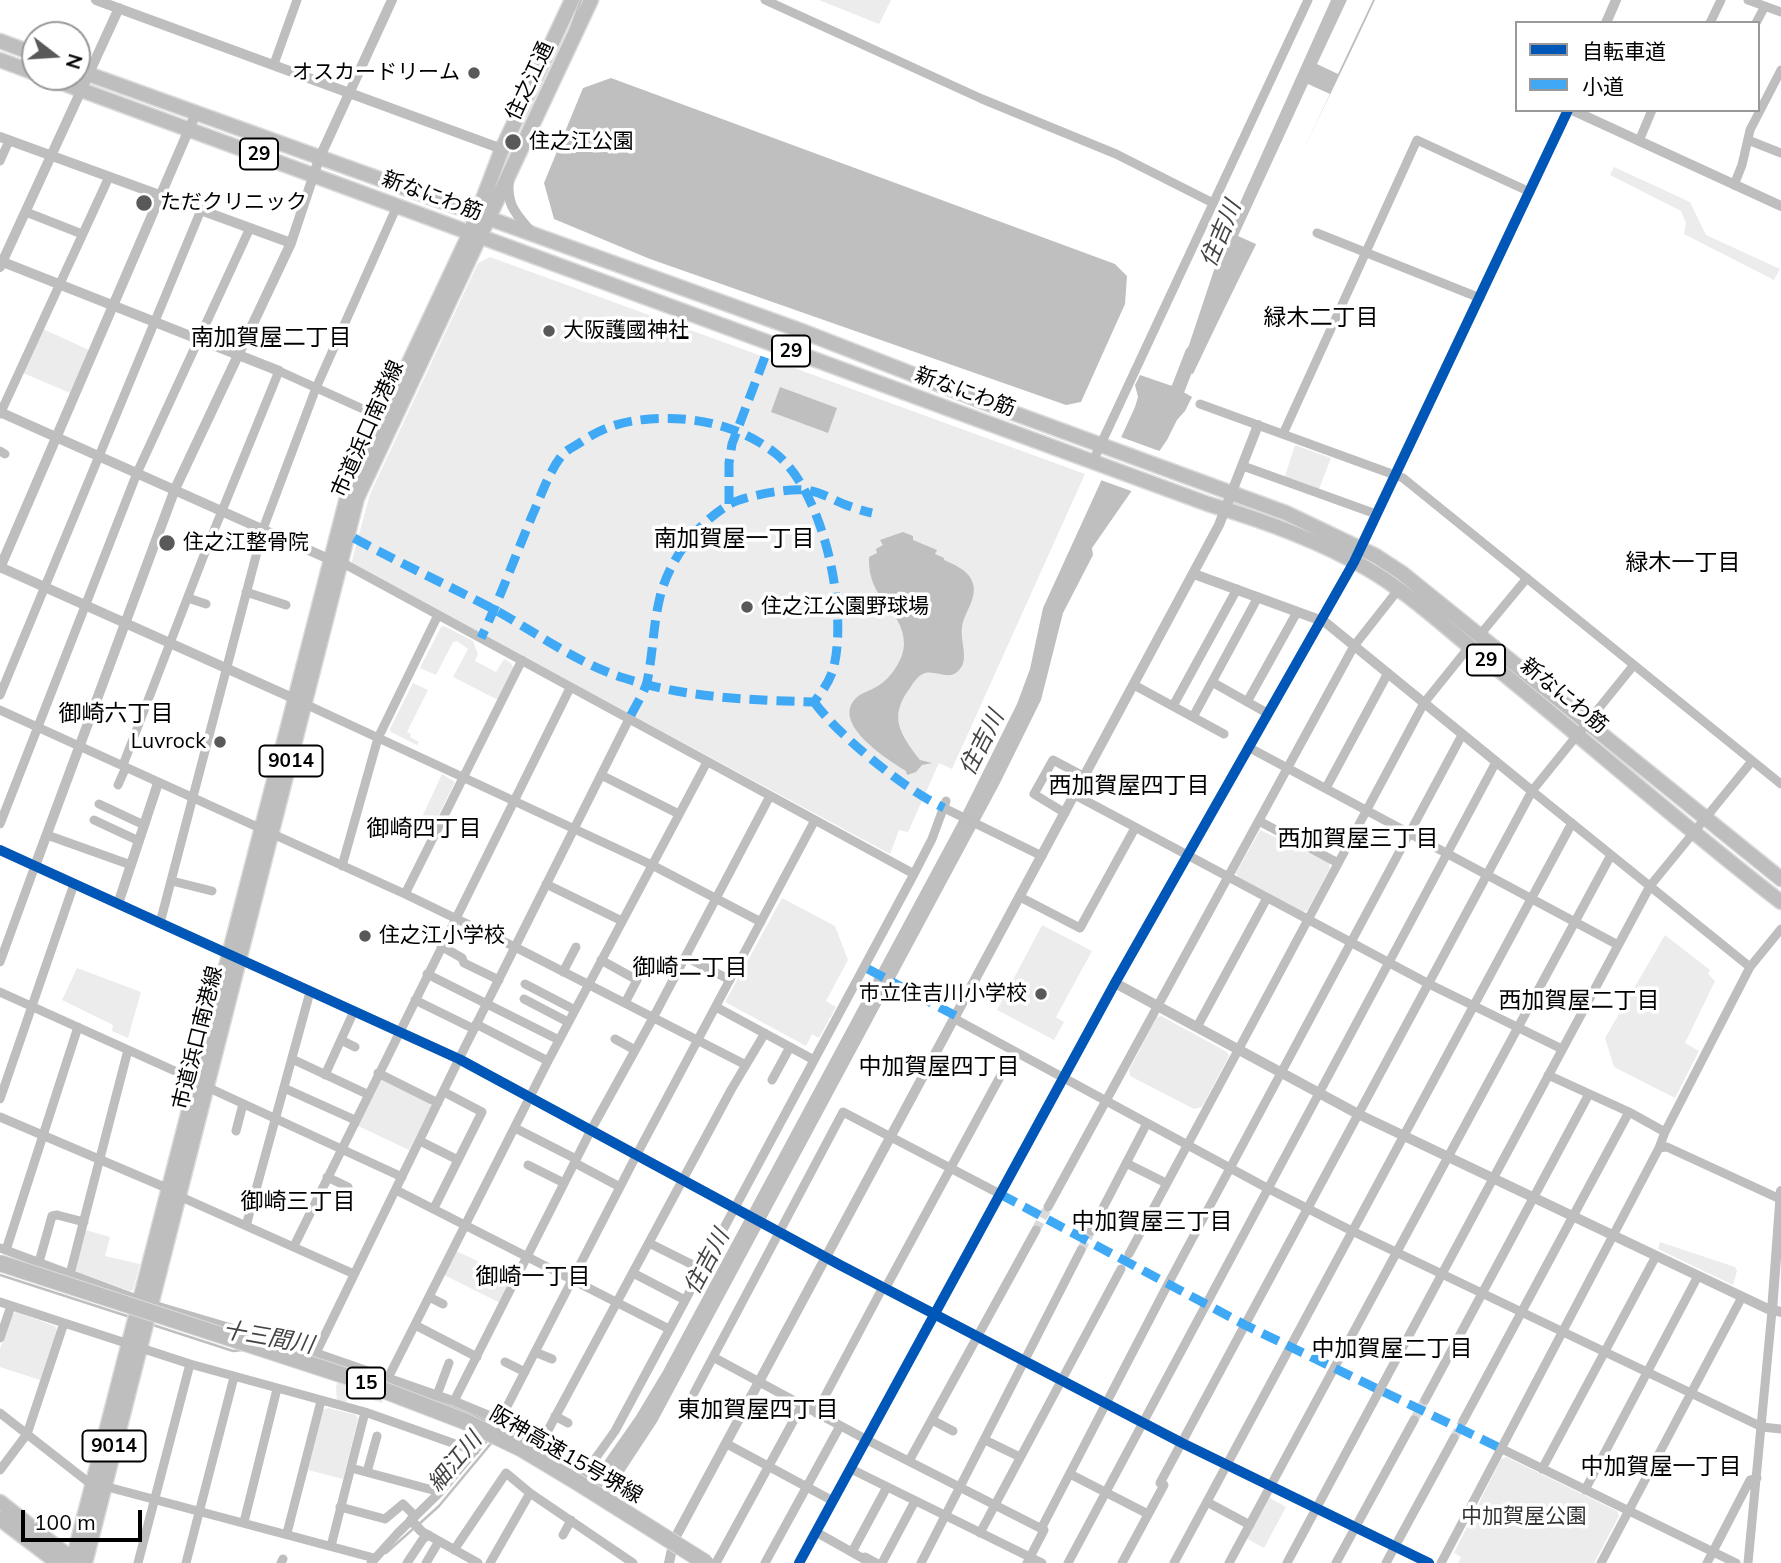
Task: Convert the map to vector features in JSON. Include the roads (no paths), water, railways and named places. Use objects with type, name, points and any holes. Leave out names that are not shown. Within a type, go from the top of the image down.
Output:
[{"type":"highway","name":"阪神高速15号堺線","points":[[2,1253],[352,1378],[453,1417],[522,1449],[706,1563]]},
{"type":"highway","name":"阪神高速15号堺線","points":[[0,1273],[416,1411],[484,1441],[548,1475],[687,1563]]},
{"type":"main road","name":"住之江通","points":[[483,216],[502,149],[572,0]]},
{"type":"main road","name":"住之江通","points":[[483,216],[510,172],[591,0]]},
{"type":"main road","points":[[0,41],[21,49]]},
{"type":"main road","points":[[0,60],[21,68]]},
{"type":"main road","name":"新なにわ筋","points":[[91,75],[799,330],[989,404],[1286,513],[1360,548],[1402,573],[1474,641],[1582,728],[1781,879]]},
{"type":"main road","name":"新なにわ筋","points":[[85,91],[1277,527],[1353,562],[1474,641]]},
{"type":"main road","name":"市道浜口南港線","points":[[77,1562],[336,561],[388,420],[483,216]]},
{"type":"main road","name":"新なにわ筋","points":[[1582,728],[1693,834],[1781,902]]},
{"type":"main road","points":[[0,1502],[77,1562]]},
{"type":"main road","points":[[0,1519],[58,1563]]},
{"type":"street","points":[[96,0],[121,4],[502,149]]},
{"type":"street","points":[[274,64],[297,0]]},
{"type":"street","points":[[0,962],[175,489],[291,243],[319,159],[392,0]]},
{"type":"street","points":[[765,0],[982,99],[1116,154],[1213,203]]},
{"type":"street","points":[[1098,462],[1213,203],[1308,0]]},
{"type":"street","points":[[1607,21],[1616,0]]},
{"type":"street","points":[[1711,21],[1721,0]]},
{"type":"street","points":[[1748,0],[1781,12]]},
{"type":"street","points":[[91,58],[121,4]]},
{"type":"street","points":[[1757,21],[1765,6]]},
{"type":"street","points":[[1760,111],[1781,70]]},
{"type":"street","points":[[82,91],[1,263],[240,354],[388,420]]},
{"type":"street","points":[[799,1563],[1115,983],[1353,562],[1569,112]]},
{"type":"street","points":[[1574,112],[1781,206]]},
{"type":"street","points":[[1639,141],[1651,112]]},
{"type":"street","points":[[1734,184],[1742,165],[1750,131],[1760,112]]},
{"type":"street","points":[[196,113],[0,567],[301,701],[574,828],[761,922]]},
{"type":"street","points":[[0,161],[5,139],[291,243]]},
{"type":"street","points":[[1283,434],[1417,140],[1530,192]]},
{"type":"street","points":[[1748,140],[1781,153]]},
{"type":"street","points":[[510,172],[508,192],[513,211],[533,234]]},
{"type":"street","points":[[109,177],[0,413],[336,561],[570,688],[630,717],[707,762],[914,874]]},
{"type":"street","points":[[160,923],[263,529],[316,388],[397,206]]},
{"type":"street","points":[[0,695],[201,210]]},
{"type":"street","points":[[26,212],[82,234]]},
{"type":"street","points":[[0,824],[137,473],[250,228]]},
{"type":"street","points":[[1317,233],[1480,298]]},
{"type":"street","points":[[118,785],[188,598],[279,371]]},
{"type":"street","points":[[1200,404],[1403,478],[1781,784]]},
{"type":"street","points":[[671,1562],[674,1540],[1194,574],[1233,494],[1258,425]]},
{"type":"street","points":[[1243,466],[1376,514]]},
{"type":"street","points":[[1194,574],[1325,622],[1750,967]]},
{"type":"street","points":[[1129,1254],[1424,703],[1527,578]]},
{"type":"street","points":[[1173,706],[1237,589]]},
{"type":"street","points":[[1048,1207],[1354,646],[1398,590]]},
{"type":"street","points":[[246,592],[286,605]]},
{"type":"street","points":[[1192,717],[1258,597]]},
{"type":"street","points":[[188,598],[206,604]]},
{"type":"street","points":[[1247,702],[1297,612]]},
{"type":"street","points":[[342,866],[377,738],[438,615]]},
{"type":"street","points":[[405,894],[522,660]]},
{"type":"street","points":[[1122,1563],[1164,1485],[1160,1483],[1532,791],[1633,666]]},
{"type":"street","points":[[1326,788],[1388,673]]},
{"type":"street","points":[[1212,682],[1267,713]]},
{"type":"street","points":[[1134,685],[1224,734]]},
{"type":"street","points":[[294,1246],[570,688]]},
{"type":"street","points":[[0,710],[405,894],[746,1065]]},
{"type":"street","points":[[316,1353],[630,717]]},
{"type":"street","points":[[1041,1529],[1105,1402],[1462,735]]},
{"type":"street","points":[[1248,747],[1618,945]]},
{"type":"street","points":[[1065,813],[1034,794],[1052,760],[1085,776]]},
{"type":"street","points":[[1287,1563],[1650,886],[1752,761]]},
{"type":"street","points":[[388,1378],[568,1022],[707,762]]},
{"type":"street","points":[[1068,1563],[1496,762]]},
{"type":"street","points":[[601,775],[679,814]]},
{"type":"street","points":[[118,904],[158,783]]},
{"type":"street","points":[[1075,795],[1350,943],[1562,1049]]},
{"type":"street","points":[[454,1401],[591,1130],[770,796]]},
{"type":"street","points":[[99,804],[144,825]]},
{"type":"street","points":[[582,1477],[615,1431],[914,874],[945,806],[1042,856]]},
{"type":"street","points":[[94,820],[139,841]]},
{"type":"street","points":[[0,1413],[98,1485],[287,1533],[372,1560],[440,1492],[500,1420],[637,1154],[815,820]]},
{"type":"street","points":[[1259,821],[1338,863]]},
{"type":"street","points":[[1174,1563],[1572,823]]},
{"type":"street","points":[[1020,897],[1080,928],[1135,828]]},
{"type":"street","points":[[47,835],[131,865]]},
{"type":"street","points":[[0,850],[459,1059],[884,1288],[1182,1443],[1429,1563]]},
{"type":"street","points":[[1229,1563],[1611,855]]},
{"type":"street","points":[[172,881],[212,891]]},
{"type":"street","points":[[0,1099],[74,884]]},
{"type":"street","points":[[547,884],[622,922]]},
{"type":"street","points":[[1197,1027],[1267,898]]},
{"type":"street","points":[[1441,1563],[1659,1148],[1750,967],[1781,929]]},
{"type":"street","points":[[441,946],[462,958],[464,963],[499,979]]},
{"type":"street","points":[[563,972],[576,947]]},
{"type":"street","points":[[686,957],[730,979]]},
{"type":"street","points":[[601,960],[637,980],[625,1003]]},
{"type":"street","points":[[427,974],[559,1040]]},
{"type":"street","points":[[1115,983],[1358,1115],[1776,1312]]},
{"type":"street","points":[[525,984],[575,1010]]},
{"type":"street","points":[[539,991],[528,1001],[568,1022]]},
{"type":"street","points":[[0,992],[402,1177]]},
{"type":"street","points":[[246,1226],[310,992]]},
{"type":"street","points":[[415,1000],[548,1061]]},
{"type":"street","points":[[716,1007],[814,1060]]},
{"type":"street","points":[[325,1074],[354,1011]]},
{"type":"street","points":[[955,1019],[1267,1188],[1352,1231],[1762,1427],[1781,1429]]},
{"type":"street","points":[[78,1027],[2,1253],[39,1262],[70,1274],[142,1315],[316,1353],[454,1401],[500,1420],[674,1540],[713,1563],[802,1405]]},
{"type":"street","points":[[539,1447],[682,1179],[765,1034]]},
{"type":"street","points":[[615,1039],[635,1050]]},
{"type":"street","points":[[341,1040],[355,1046]]},
{"type":"street","points":[[772,1080],[790,1047]]},
{"type":"street","points":[[70,1274],[128,1050]]},
{"type":"street","points":[[816,1413],[1014,1051]]},
{"type":"street","points":[[292,1059],[367,1094]]},
{"type":"street","points":[[378,1073],[438,1103]]},
{"type":"street","points":[[1548,1075],[1629,1112],[1665,1132]]},
{"type":"street","points":[[284,1088],[355,1120]]},
{"type":"street","points":[[434,1208],[482,1112],[444,1092]]},
{"type":"street","points":[[1425,1399],[1589,1094]]},
{"type":"street","points":[[236,1131],[243,1104]]},
{"type":"street","points":[[694,1393],[777,1229],[843,1112],[1000,1194]]},
{"type":"street","points":[[1463,1421],[1629,1112]]},
{"type":"street","points":[[0,1117],[354,1274]]},
{"type":"street","points":[[1091,1231],[1147,1123]]},
{"type":"street","points":[[515,1128],[620,1187]]},
{"type":"street","points":[[420,1141],[458,1160]]},
{"type":"street","points":[[1659,1148],[1667,1147],[1780,1195],[1776,1312],[1748,1563]]},
{"type":"street","points":[[1126,1163],[1166,1183]]},
{"type":"street","points":[[528,1164],[564,1183]]},
{"type":"street","points":[[327,1177],[348,1187]]},
{"type":"street","points":[[396,1190],[669,1329]]},
{"type":"street","points":[[39,1262],[52,1216],[84,1222]]},
{"type":"street","points":[[909,1461],[1036,1230]]},
{"type":"street","points":[[649,1243],[701,1269]]},
{"type":"street","points":[[921,1563],[1081,1250]]},
{"type":"street","points":[[1542,1469],[1656,1256]]},
{"type":"street","points":[[980,1533],[1121,1269]]},
{"type":"street","points":[[633,1273],[685,1300]]},
{"type":"street","points":[[1585,1490],[1698,1276]]},
{"type":"street","points":[[429,1297],[443,1304]]},
{"type":"street","points":[[1601,1563],[1742,1297]]},
{"type":"street","points":[[0,1302],[190,1364],[365,1412],[475,1451]]},
{"type":"street","points":[[0,1338],[11,1306]]},
{"type":"street","points":[[0,1470],[27,1434],[64,1323]]},
{"type":"street","points":[[415,1325],[477,1357]]},
{"type":"street","points":[[535,1352],[552,1359]]},
{"type":"street","points":[[713,1357],[840,1426],[1044,1530],[1028,1560]]},
{"type":"street","points":[[505,1362],[525,1372]]},
{"type":"street","points":[[437,1395],[449,1363]]},
{"type":"street","points":[[138,1563],[190,1364]]},
{"type":"street","points":[[186,1563],[234,1377]]},
{"type":"street","points":[[244,1522],[277,1389]]},
{"type":"street","points":[[287,1533],[321,1401]]},
{"type":"street","points":[[712,1403],[740,1419]]},
{"type":"street","points":[[331,1546],[365,1412]]},
{"type":"street","points":[[555,1416],[568,1423]]},
{"type":"street","points":[[932,1420],[953,1431]]},
{"type":"street","points":[[1336,1563],[1414,1420]]},
{"type":"street","points":[[765,1563],[840,1426]]},
{"type":"street","points":[[367,1472],[377,1436]]},
{"type":"street","points":[[1386,1563],[1454,1438]]},
{"type":"street","points":[[985,1440],[1020,1457]]},
{"type":"street","points":[[727,1444],[833,1501]]},
{"type":"street","points":[[1500,1448],[1736,1563]]},
{"type":"street","points":[[351,1468],[440,1492]]},
{"type":"street","points":[[851,1469],[1028,1560],[1042,1563]]},
{"type":"street","points":[[454,1549],[506,1472],[530,1493],[633,1563]]},
{"type":"street","points":[[1070,1474],[1148,1514]]},
{"type":"street","points":[[1707,1563],[1750,1480],[1757,1478]]},
{"type":"street","points":[[852,1552],[887,1487]]},
{"type":"street","points":[[490,1563],[530,1493]]},
{"type":"street","points":[[882,1563],[915,1501]]},
{"type":"street","points":[[1207,1502],[1250,1525]]},
{"type":"street","points":[[341,1507],[385,1520],[403,1504],[425,1533],[478,1563]]},
{"type":"street","points":[[563,1535],[571,1520]]},
{"type":"street","points":[[816,1532],[876,1563]]},
{"type":"street","points":[[407,1563],[425,1533]]},
{"type":"street","points":[[426,1563],[439,1541]]},
{"type":"waterway","name":"住吉川","points":[[1166,401],[1178,389],[1192,353]]},
{"type":"waterway","name":"十三間川","points":[[0,1275],[130,1317]]},
{"type":"waterway","name":"十三間川","points":[[153,1325],[233,1351],[243,1350]]},
{"type":"waterway","name":"十三間川","points":[[388,1384],[489,1422]]},
{"type":"waterway","name":"細江川","points":[[418,1525],[439,1506],[493,1441]]},
{"type":"waterway","name":"細江川","points":[[586,1478],[601,1486],[604,1483]]},
{"type":"waterway","name":"細江川","points":[[386,1553],[413,1529]]},
{"type":"tunnel","points":[[1036,1230],[1048,1207]]},
{"type":"tunnel","points":[[1081,1250],[1091,1231]]},
{"type":"tunnel","points":[[1414,1420],[1425,1400]]},
{"type":"tunnel","points":[[1454,1438],[1463,1421]]},
{"type":"tram line","points":[[499,183],[569,33],[581,0]]},
{"type":"tram line","points":[[494,172],[540,64],[571,3]]},
{"type":"place","name":"オスカードリーム","points":[[474,73]]},
{"type":"place","name":"住之江公園","points":[[513,142]]},
{"type":"place","name":"ただクリニック","points":[[144,203]]},
{"type":"place","name":"大阪護國神社","points":[[549,331]]},
{"type":"place","name":"住之江整骨院","points":[[167,543]]},
{"type":"place","name":"住之江公園野球場","points":[[747,607]]},
{"type":"place","name":"Luvrock","points":[[220,742]]},
{"type":"place","name":"住之江小学校","points":[[365,936]]},
{"type":"place","name":"市立住吉川小学校","points":[[1041,994]]},
{"type":"district","name":"緑木二丁目","points":[[1321,318]]},
{"type":"district","name":"南加賀屋二丁目","points":[[271,338]]},
{"type":"district","name":"南加賀屋一丁目","points":[[734,539]]},
{"type":"district","name":"緑木一丁目","points":[[1683,563]]},
{"type":"district","name":"御崎六丁目","points":[[116,714]]},
{"type":"district","name":"西加賀屋四丁目","points":[[1129,786]]},
{"type":"district","name":"御崎四丁目","points":[[424,829]]},
{"type":"district","name":"西加賀屋三丁目","points":[[1358,839]]},
{"type":"district","name":"御崎二丁目","points":[[690,968]]},
{"type":"district","name":"西加賀屋二丁目","points":[[1579,1001]]},
{"type":"district","name":"中加賀屋四丁目","points":[[939,1067]]},
{"type":"district","name":"御崎三丁目","points":[[298,1202]]},
{"type":"district","name":"中加賀屋三丁目","points":[[1152,1222]]},
{"type":"district","name":"御崎一丁目","points":[[533,1277]]},
{"type":"district","name":"中加賀屋二丁目","points":[[1392,1349]]},
{"type":"district","name":"東加賀屋四丁目","points":[[758,1410]]},
{"type":"district","name":"中加賀屋一丁目","points":[[1661,1467]]},
{"type":"park label","name":"中加賀屋公園","points":[[1524,1517]]}]
